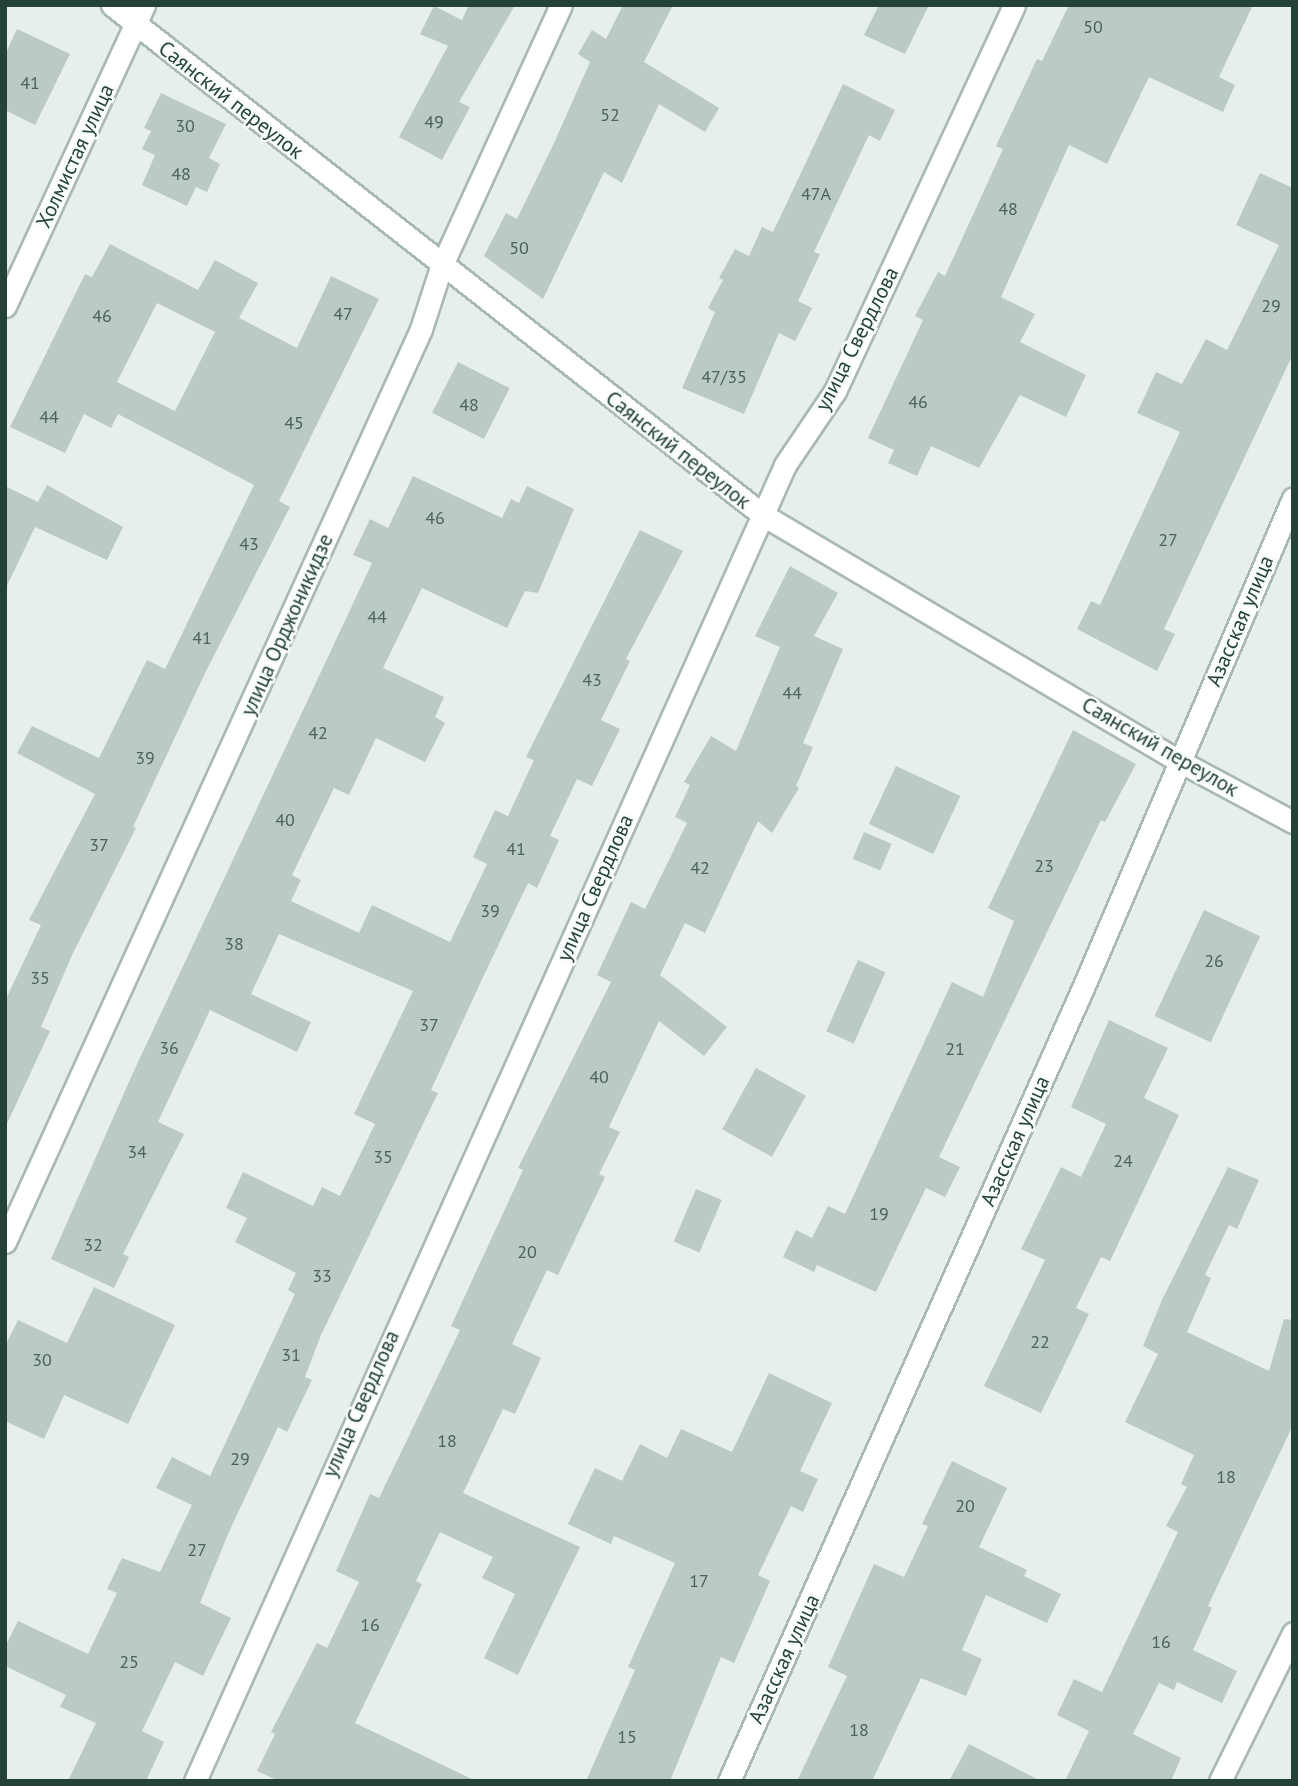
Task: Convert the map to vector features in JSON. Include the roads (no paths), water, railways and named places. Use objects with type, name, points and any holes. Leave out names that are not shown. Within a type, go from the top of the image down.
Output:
[{"type":"street","name":"Саянский переулок","points":[[112,5],[139,15],[441,267],[763,515],[1181,762],[1293,822]]},
{"type":"street","name":"улица Орджоникидзе","points":[[5,1242],[421,329],[441,267],[561,5]]},
{"type":"street","name":"улица Свердлова","points":[[195,1781],[785,465],[835,391],[1014,5]]},
{"type":"street","name":"Холмистая улица","points":[[5,306],[139,15]]},
{"type":"street","name":"Азасская улица","points":[[729,1781],[860,1494],[1181,762],[1293,498]]},
{"type":"street","points":[[1220,1781],[1293,1633]]}]
